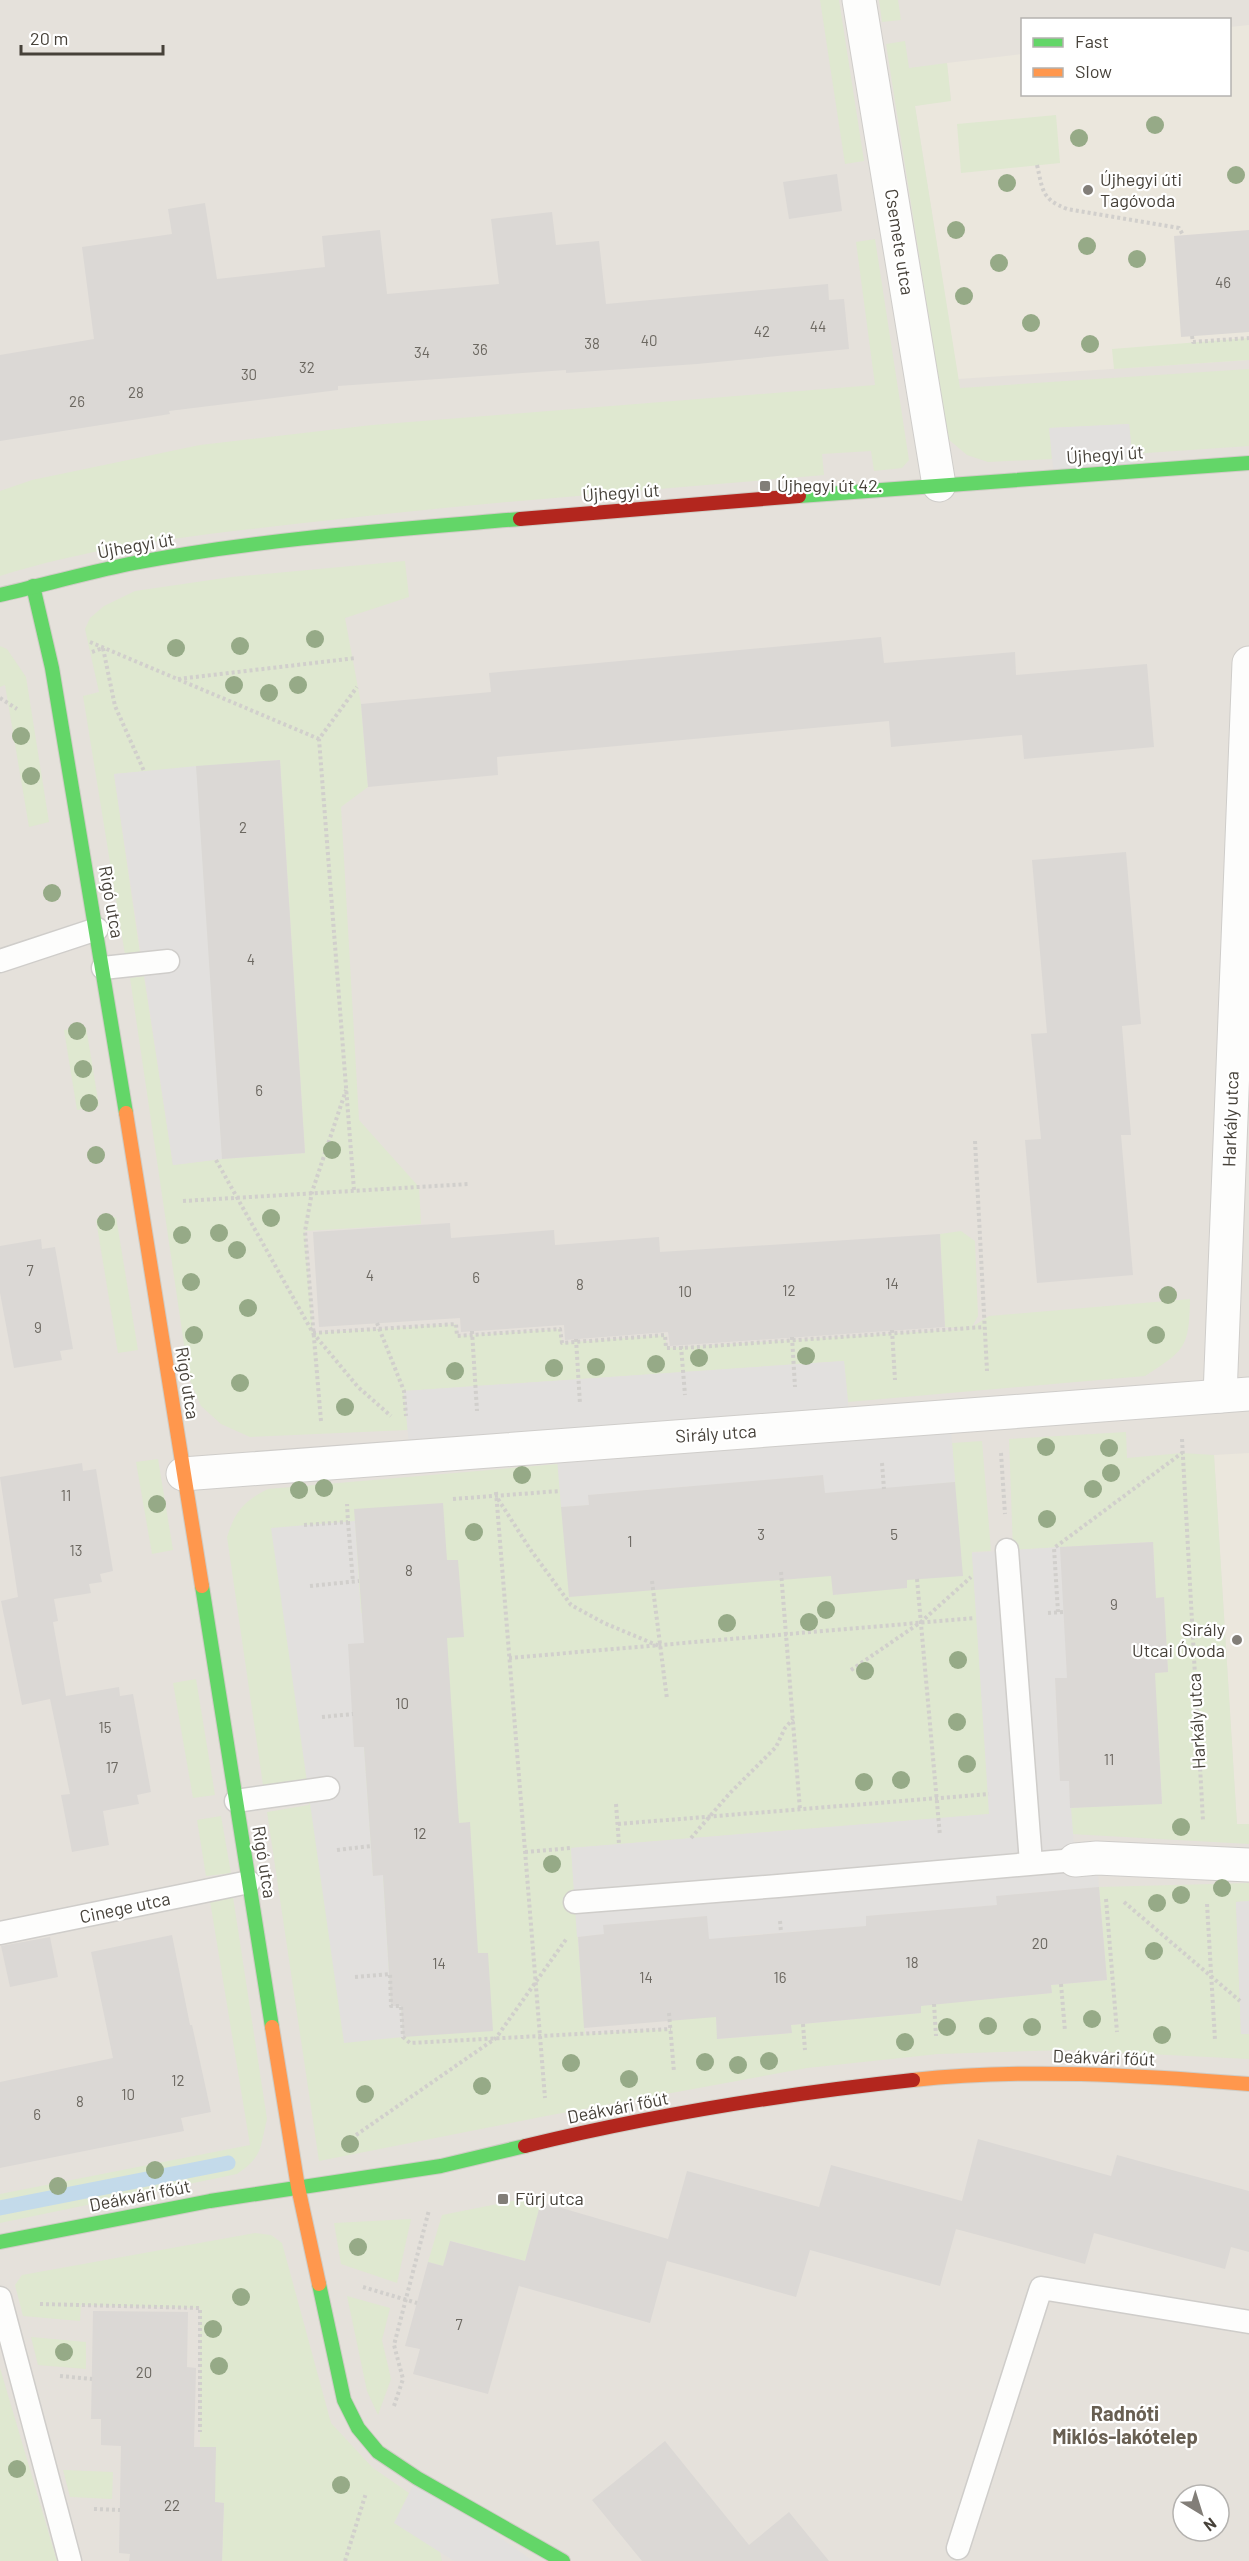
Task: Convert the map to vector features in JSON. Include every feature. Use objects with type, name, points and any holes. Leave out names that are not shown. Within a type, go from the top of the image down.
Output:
[{"type":"street","name":"Csemete utca","points":[[859,0],[939,485]]},
{"type":"street","name":"Újhegyi út","points":[[0,595],[129,564],[251,545],[397,529],[939,485],[1249,463]]},
{"type":"street","name":"Rigó utca","points":[[33,586],[52,668],[97,929],[298,2187]]},
{"type":"street","name":"Harkály utca","points":[[1234,1395],[1249,663]]},
{"type":"street","name":"Sirály utca","points":[[183,1474],[324,1464],[409,1444],[486,1451],[1234,1395]]},
{"type":"street","points":[[1094,1868],[1205,1862],[1249,1865]]},
{"type":"street","name":"Deákvári főút","points":[[0,2242],[210,2201],[441,2166],[548,2140],[677,2114],[810,2091],[940,2077],[1068,2073],[1121,2074],[1249,2085]]},
{"type":"street","points":[[298,2187],[344,2400],[358,2428],[378,2452],[417,2478],[563,2561]]},
{"type":"lane","points":[[0,961],[97,929]]},
{"type":"lane","points":[[103,968],[168,961]]},
{"type":"lane","points":[[1007,1550],[1031,1863]]},
{"type":"lane","points":[[237,1801],[328,1788]]},
{"type":"lane","points":[[575,1902],[1031,1863],[1094,1868]]},
{"type":"lane","name":"Cinege utca","points":[[1,1930],[249,1882]]},
{"type":"lane","points":[[958,2548],[1041,2288],[1249,2322]]},
{"type":"lane","points":[[1,2301],[70,2561]]},
{"type":"path","points":[[1037,165],[1044,194],[1052,203],[1067,208],[1179,228],[1183,235]]},
{"type":"path","points":[[1192,336],[1193,342],[1249,338]]},
{"type":"path","points":[[40,619],[320,739]]},
{"type":"path","points":[[176,679],[356,658]]},
{"type":"path","points":[[354,1190],[320,739],[357,687]]},
{"type":"path","points":[[115,706],[144,771]]},
{"type":"path","points":[[324,1464],[305,1231],[312,1192],[347,1088]]},
{"type":"path","points":[[975,1141],[984,1327],[1007,1550]]},
{"type":"path","points":[[216,1160],[313,1333],[409,1444]]},
{"type":"path","points":[[140,1203],[468,1184]]},
{"type":"path","points":[[377,1323],[404,1391],[409,1444]]},
{"type":"path","points":[[313,1333],[456,1324],[457,1336],[472,1333],[560,1329],[562,1343],[665,1335],[666,1348],[984,1327]]},
{"type":"path","points":[[892,1332],[897,1420]]},
{"type":"path","points":[[472,1333],[486,1451],[497,1496],[548,2140]]},
{"type":"path","points":[[792,1338],[798,1428]]},
{"type":"path","points":[[576,1341],[583,1444]]},
{"type":"path","points":[[681,1346],[687,1436]]},
{"type":"path","name":"Harkály utca","points":[[1181,1400],[1182,1453],[1218,2082]]},
{"type":"path","points":[[1058,1612],[1054,1548],[1182,1453]]},
{"type":"path","points":[[497,1496],[530,1549],[571,1605],[604,1623],[660,1647]]},
{"type":"path","points":[[348,1522],[353,1582]]},
{"type":"path","points":[[781,1572],[800,1810]]},
{"type":"path","points":[[851,1670],[921,1622],[973,1575]]},
{"type":"path","points":[[917,1579],[942,1870]]},
{"type":"path","points":[[310,1586],[359,1581]]},
{"type":"path","points":[[652,1581],[667,1699]]},
{"type":"path","points":[[509,1658],[660,1647],[1012,1615]]},
{"type":"path","points":[[322,1717],[352,1714]]},
{"type":"path","points":[[691,1838],[729,1793],[776,1747],[785,1728],[793,1719]]},
{"type":"path","points":[[618,1824],[1025,1792]]},
{"type":"path","points":[[616,1804],[619,1844]]},
{"type":"path","points":[[337,1850],[371,1846]]},
{"type":"path","points":[[525,1852],[571,1848]]},
{"type":"path","points":[[1094,1868],[1213,1979],[1240,2001]]},
{"type":"path","points":[[1094,1868],[1121,2074]]},
{"type":"path","points":[[349,2141],[496,2038],[577,1925],[575,1902]]},
{"type":"path","points":[[355,1977],[390,1974],[391,2006],[401,2006],[403,2037],[410,2043],[670,2029]]},
{"type":"path","points":[[669,2013],[677,2114]]},
{"type":"path","points":[[345,2561],[403,2379],[394,2345],[441,2166]]},
{"type":"path","points":[[316,2272],[417,2303]]},
{"type":"path","points":[[1,2301],[200,2308],[200,2432]]},
{"type":"shaded area","points":[[0,0],[1249,0],[1249,2561],[0,2561]]},
{"type":"shaded area","name":"Újhegyi úti Tagóvoda","points":[[1249,25],[1249,360],[958,379],[915,106],[951,100],[947,63],[1021,54],[1021,96],[1231,96],[1231,27]]},
{"type":"shaded area","points":[[1129,424],[1134,471],[1054,477],[1049,428]]},
{"type":"shaded area","points":[[197,766],[222,1159],[173,1165],[114,774]]},
{"type":"shaded area","points":[[844,1361],[850,1424],[950,1416],[955,1482],[884,1489],[825,1503],[823,1475],[720,1484],[691,1495],[690,1486],[588,1495],[589,1505],[561,1507],[556,1446],[410,1457],[404,1391]]},
{"type":"shaded area","name":"Sirály Utcai Óvoda","points":[[1249,1453],[1249,1824],[1237,1825],[1214,1455]]},
{"type":"shaded area","points":[[355,1521],[361,1613],[371,1613],[354,1747],[364,1747],[373,1875],[383,1875],[391,2006],[401,2006],[403,2037],[344,2043],[271,1528]]},
{"type":"shaded area","points":[[1060,1547],[1076,1677],[1055,1679],[1060,1781],[1069,1781],[1075,1859],[1097,1858],[1099,1887],[997,1896],[997,1905],[866,1916],[866,1926],[736,1936],[737,1946],[709,1948],[706,1916],[648,1921],[604,1934],[577,1937],[571,1848],[989,1814],[972,1553]]},
{"type":"shaded area","points":[[1249,1901],[1249,2034],[1241,2034],[1236,1902]]},
{"type":"shaded area","points":[[417,2478],[533,2561],[454,2561],[394,2523]]},
{"type":"green space","points":[[820,0],[839,0],[864,161],[845,164]]},
{"type":"green space","points":[[879,0],[898,0],[901,20],[882,22]]},
{"type":"green space","points":[[905,41],[909,68],[947,63],[951,101],[915,106],[960,388],[1249,369],[1249,446],[1132,454],[1129,424],[1050,428],[1052,459],[988,462],[967,455],[948,439],[886,44]]},
{"type":"green space","points":[[1056,115],[1060,163],[961,173],[957,124]]},
{"type":"green space","points":[[875,239],[909,460],[902,468],[874,471],[871,451],[822,454],[824,475],[441,508],[234,531],[115,548],[0,576],[0,491],[32,480],[200,445],[372,425],[875,385],[856,242]]},
{"type":"green space","points":[[1249,338],[1249,360],[1114,369],[1112,349]]},
{"type":"green space","points":[[405,561],[409,597],[345,618],[361,704],[368,787],[341,807],[359,1120],[419,1187],[421,1224],[305,1231],[313,1333],[456,1324],[458,1336],[560,1329],[562,1343],[665,1335],[667,1348],[963,1329],[945,1327],[940,1234],[961,1231],[975,1241],[978,1316],[972,1327],[989,1316],[1190,1299],[1186,1338],[1177,1353],[1145,1376],[848,1402],[844,1361],[404,1391],[408,1430],[250,1437],[221,1424],[201,1406],[189,1378],[130,978],[144,976],[173,1165],[305,1153],[280,760],[114,774],[140,953],[125,955],[83,696],[99,692],[85,629],[90,618],[104,606],[135,591],[231,577]]},
{"type":"green space","points":[[0,646],[7,649],[26,677],[49,822],[29,827],[5,685],[0,687]]},
{"type":"green space","points":[[86,1027],[99,1106],[77,1110],[64,1030]]},
{"type":"green space","points":[[116,1217],[138,1350],[118,1353],[96,1220]]},
{"type":"green space","points":[[1126,1432],[1127,1458],[1182,1453],[1214,1455],[1237,1824],[1249,1824],[1249,1844],[1071,1834],[1070,1808],[1162,1803],[1158,1729],[1148,1673],[1168,1672],[1164,1598],[1156,1598],[1153,1542],[1013,1550],[1009,1439]]},
{"type":"green space","points":[[982,1441],[991,1551],[972,1552],[990,1814],[571,1848],[585,2034],[670,2029],[669,2013],[715,2009],[718,2039],[791,2033],[791,2025],[921,2013],[921,2005],[1052,1993],[1051,1985],[1107,1980],[1099,1887],[1249,1883],[1249,1901],[1236,1902],[1241,2033],[1249,2034],[1249,2059],[1066,2050],[938,2054],[807,2068],[319,2161],[267,1812],[309,1805],[306,1780],[263,1785],[227,1537],[237,1513],[246,1503],[268,1489],[558,1464],[562,1507],[955,1482],[952,1443]]},
{"type":"green space","points":[[158,1459],[173,1550],[152,1554],[136,1462]]},
{"type":"green space","points":[[196,1679],[215,1795],[193,1798],[173,1683]]},
{"type":"green space","points":[[221,1816],[231,1873],[206,1876],[197,1820]]},
{"type":"green space","points":[[233,1897],[267,2119],[256,2157],[237,2174],[0,2223],[0,2194],[250,2145],[210,1901]]},
{"type":"green space","points":[[543,2195],[525,2261],[451,2241],[443,2266],[428,2262],[442,2215]]},
{"type":"green space","points":[[411,2219],[397,2283],[341,2264],[334,2223]]},
{"type":"green space","points":[[255,2233],[271,2235],[282,2243],[331,2423],[373,2468],[409,2493],[395,2523],[440,2552],[442,2561],[222,2561],[224,2503],[215,2502],[215,2447],[200,2447],[200,2308],[81,2305],[80,2321],[23,2316],[15,2285],[22,2275]]},
{"type":"green space","points":[[347,2296],[390,2308],[382,2340],[391,2379],[378,2415],[367,2391]]},
{"type":"green space","points":[[31,2337],[86,2342],[86,2369],[38,2365]]},
{"type":"green space","points":[[0,2368],[57,2561],[0,2561]]},
{"type":"green space","points":[[63,2470],[113,2472],[112,2499],[70,2497]]},
{"type":"building","points":[[837,174],[842,211],[789,219],[783,182]]},
{"type":"building","points":[[205,203],[217,279],[325,267],[322,236],[380,230],[387,294],[499,284],[491,219],[552,212],[556,245],[599,241],[606,304],[828,284],[829,300],[844,299],[849,349],[697,364],[566,373],[566,370],[338,386],[338,390],[169,411],[170,414],[0,441],[0,355],[94,339],[82,247],[172,234],[168,209]]},
{"type":"building","points":[[1249,230],[1249,332],[1181,337],[1174,236]]},
{"type":"building","points":[[881,637],[884,663],[1015,652],[1016,675],[1147,664],[1154,747],[1024,759],[1022,735],[891,747],[889,721],[497,757],[498,775],[368,787],[361,704],[491,692],[489,673]]},
{"type":"building","points":[[280,760],[305,1153],[222,1159],[196,766]]},
{"type":"building","points":[[1126,852],[1141,1024],[1122,1026],[1131,1135],[1121,1135],[1133,1275],[1037,1283],[1025,1140],[1041,1139],[1031,1034],[1047,1033],[1032,860]]},
{"type":"building","points":[[450,1223],[451,1238],[554,1230],[555,1245],[659,1237],[660,1252],[940,1234],[945,1327],[670,1346],[668,1332],[565,1340],[564,1325],[461,1332],[460,1318],[319,1327],[313,1232]]},
{"type":"building","points":[[41,1239],[42,1249],[55,1247],[73,1349],[60,1351],[62,1360],[14,1368],[0,1293],[0,1246]]},
{"type":"building","points":[[82,1463],[83,1471],[96,1469],[113,1571],[100,1574],[102,1582],[89,1584],[91,1593],[54,1599],[58,1621],[53,1622],[66,1696],[119,1687],[120,1696],[133,1694],[151,1792],[137,1795],[139,1804],[103,1811],[109,1845],[72,1852],[61,1795],[70,1794],[50,1699],[22,1705],[1,1601],[18,1597],[0,1477]]},
{"type":"building","points":[[823,1475],[825,1493],[955,1482],[963,1576],[907,1580],[907,1588],[833,1595],[831,1576],[569,1597],[561,1507],[589,1505],[588,1495]]},
{"type":"building","points":[[443,1503],[447,1560],[458,1560],[464,1637],[447,1638],[459,1823],[470,1822],[478,1953],[488,1953],[493,2031],[403,2037],[401,2006],[391,2006],[383,1875],[373,1876],[364,1747],[354,1747],[348,1644],[364,1643],[354,1509]]},
{"type":"building","points":[[1153,1542],[1156,1598],[1164,1597],[1168,1672],[1155,1673],[1162,1804],[1070,1808],[1069,1781],[1060,1781],[1055,1678],[1067,1678],[1060,1547]]},
{"type":"building","points":[[1099,1887],[1107,1980],[1051,1985],[1052,1993],[921,2006],[921,2013],[791,2025],[792,2033],[717,2039],[716,2017],[584,2028],[578,1937],[604,1934],[603,1925],[707,1916],[709,1939],[866,1926],[866,1916],[997,1905],[996,1896]]},
{"type":"building","points":[[172,1935],[211,2112],[181,2118],[184,2131],[0,2168],[0,2082],[113,2058],[91,1952]]},
{"type":"building","points":[[50,1937],[58,1977],[10,1987],[1,1946]]},
{"type":"building","points":[[978,2139],[1111,2176],[1117,2155],[1249,2191],[1249,2252],[1231,2247],[1225,2269],[1094,2233],[1085,2264],[956,2229],[940,2286],[810,2250],[796,2297],[667,2261],[650,2323],[519,2286],[520,2282],[488,2394],[413,2374],[420,2349],[405,2346],[428,2262],[443,2266],[450,2241],[525,2261],[541,2202],[668,2239],[687,2171],[819,2207],[831,2165],[962,2201]]},
{"type":"building","points":[[93,2311],[188,2312],[187,2367],[196,2368],[194,2447],[216,2447],[215,2502],[224,2503],[222,2561],[129,2561],[130,2554],[119,2553],[121,2446],[101,2445],[101,2419],[91,2419]]},
{"type":"building","points":[[665,2441],[749,2545],[789,2512],[829,2561],[642,2561],[592,2500]]},
{"type":"waterway","points":[[0,2208],[228,2163]]},
{"type":"traffic: fast","points":[[799,496],[1249,463]]},
{"type":"traffic: fast","points":[[0,595],[97,571],[177,555],[323,536],[520,519]]},
{"type":"traffic: fast","points":[[33,586],[52,668],[126,1113]]},
{"type":"traffic: fast","points":[[202,1586],[272,2027]]},
{"type":"traffic: fast","points":[[0,2242],[210,2201],[441,2166],[525,2146]]},
{"type":"traffic: fast","points":[[319,2284],[344,2400],[358,2428],[378,2452],[417,2478],[563,2561]]},
{"type":"traffic: slow","points":[[126,1113],[202,1586]]},
{"type":"traffic: slow","points":[[272,2027],[298,2187],[319,2284]]},
{"type":"traffic: slow","points":[[913,2080],[997,2074],[1081,2074],[1249,2084]]},
{"type":"traffic: jam","points":[[520,519],[799,496]]},
{"type":"traffic: jam","points":[[525,2146],[718,2107],[913,2080]]},
{"type":"place","name":"Újhegyi úti Tagóvoda","points":[[1088,190]]},
{"type":"place","name":"Újhegyi út 42.","points":[[765,486]]},
{"type":"place","name":"Sirály Utcai Óvoda","points":[[1237,1640]]},
{"type":"place","name":"Fürj utca","points":[[503,2199]]},
{"type":"district","name":"Radnóti Miklós-lakótelep","points":[[1125,2426]]}]
